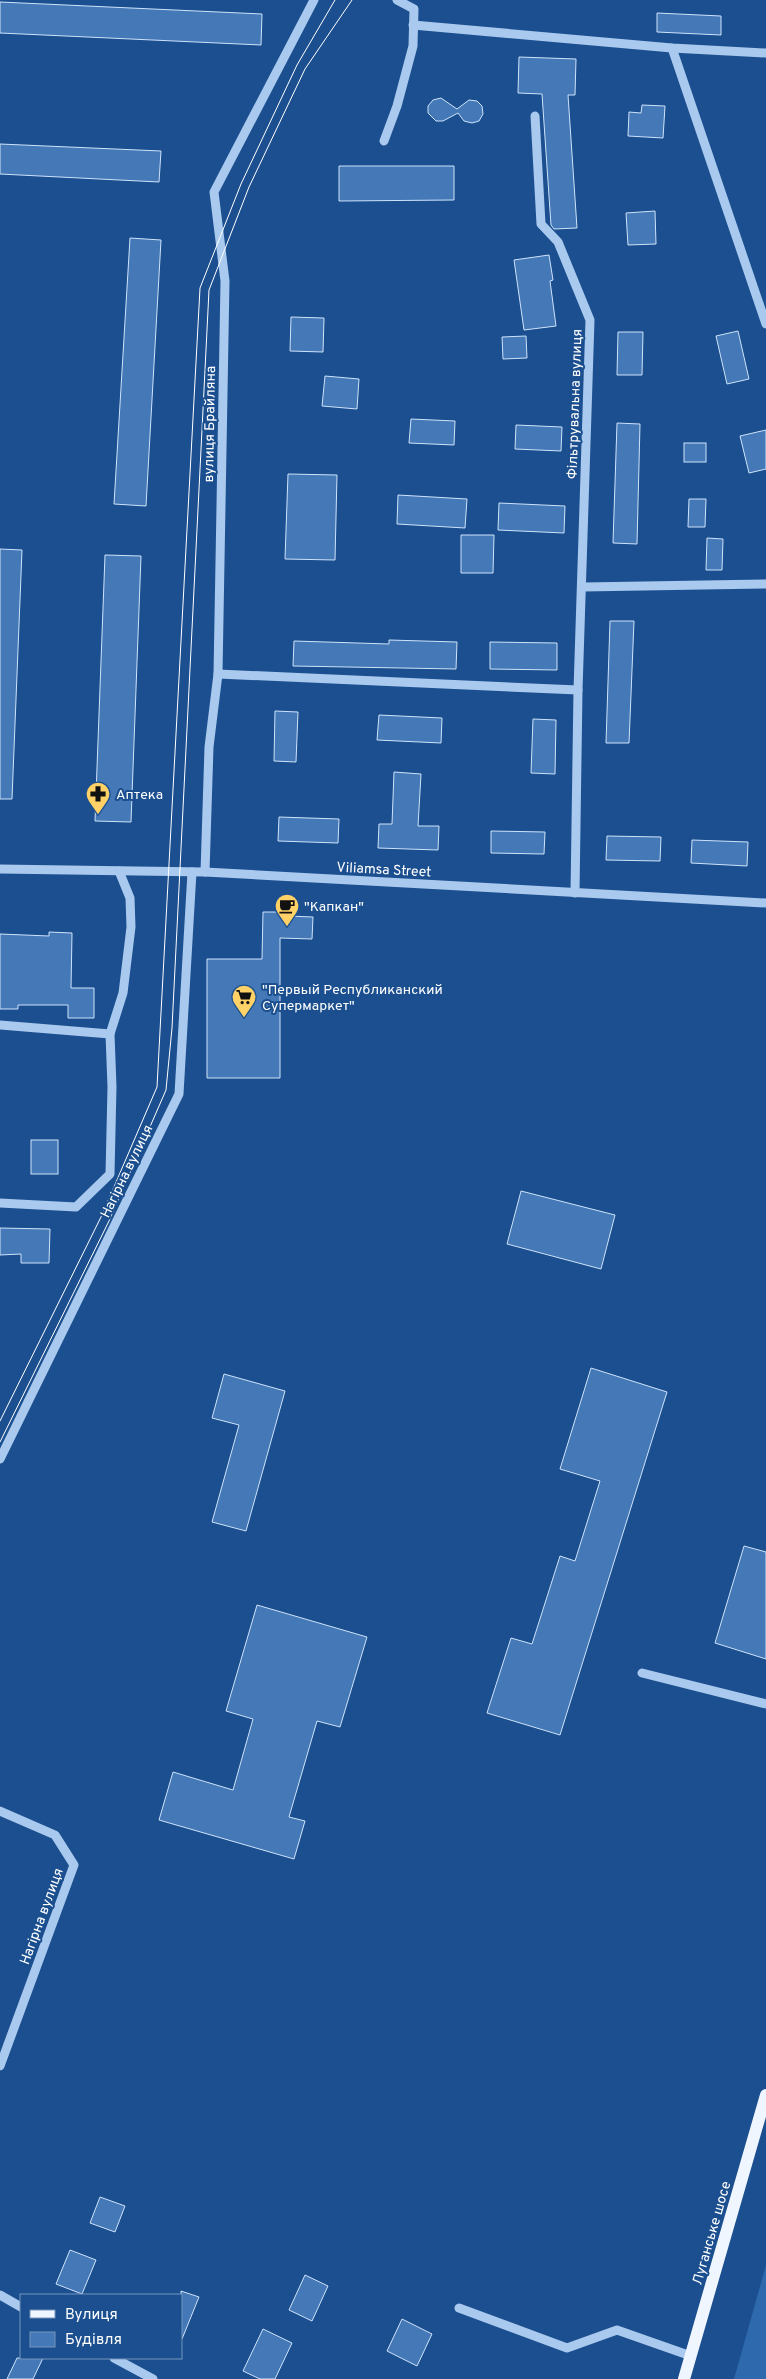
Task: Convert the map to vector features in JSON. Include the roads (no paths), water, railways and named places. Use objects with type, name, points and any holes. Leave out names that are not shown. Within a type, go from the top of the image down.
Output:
[{"type":"main road","name":"Луганське шосе","points":[[684,2379],[766,2095]]},
{"type":"street","name":"вулиця Брайляна","points":[[205,872],[209,747],[218,674],[225,281],[214,192],[314,0]]},
{"type":"street","points":[[384,141],[397,106],[413,46],[414,9],[397,0]]},
{"type":"street","points":[[413,25],[672,48],[766,53]]},
{"type":"street","points":[[672,48],[766,324]]},
{"type":"street","name":"Фільтрувальна вулиця","points":[[535,116],[541,224],[558,242],[590,320],[583,587],[578,690],[575,893]]},
{"type":"street","points":[[583,587],[766,584]]},
{"type":"street","points":[[218,674],[578,690]]},
{"type":"street","name":"Viliamsa Street","points":[[0,869],[205,872],[766,903]]},
{"type":"street","points":[[0,1203],[76,1207],[110,1174],[112,1087],[110,1034],[123,993],[131,928],[130,898],[119,871]]},
{"type":"street","name":"Нагірна вулиця","points":[[0,1460],[179,1094],[192,872]]},
{"type":"street","points":[[0,1026],[110,1034]]},
{"type":"street","points":[[642,1672],[766,1704]]},
{"type":"street","name":"Нагірна вулиця","points":[[0,1811],[55,1835],[74,1865],[0,2066]]},
{"type":"street","points":[[0,2295],[20,2306]]},
{"type":"street","points":[[459,2308],[567,2348],[617,2330],[691,2356]]},
{"type":"street","points":[[116,2359],[153,2379]]},
{"type":"tram line","points":[[0,1421],[101,1217],[157,1087],[200,288],[241,184],[297,65],[335,0]]},
{"type":"tram line","points":[[0,1442],[109,1221],[166,1090],[172,1028],[209,290],[249,187],[305,69],[352,0]]},
{"type":"place","name":"Аптека","points":[[98,815]]},
{"type":"place","name":"\"Капкан\"","points":[[287,927]]},
{"type":"place","name":"\"Первый Республиканский Супермаркет\"","points":[[244,1018]]}]
